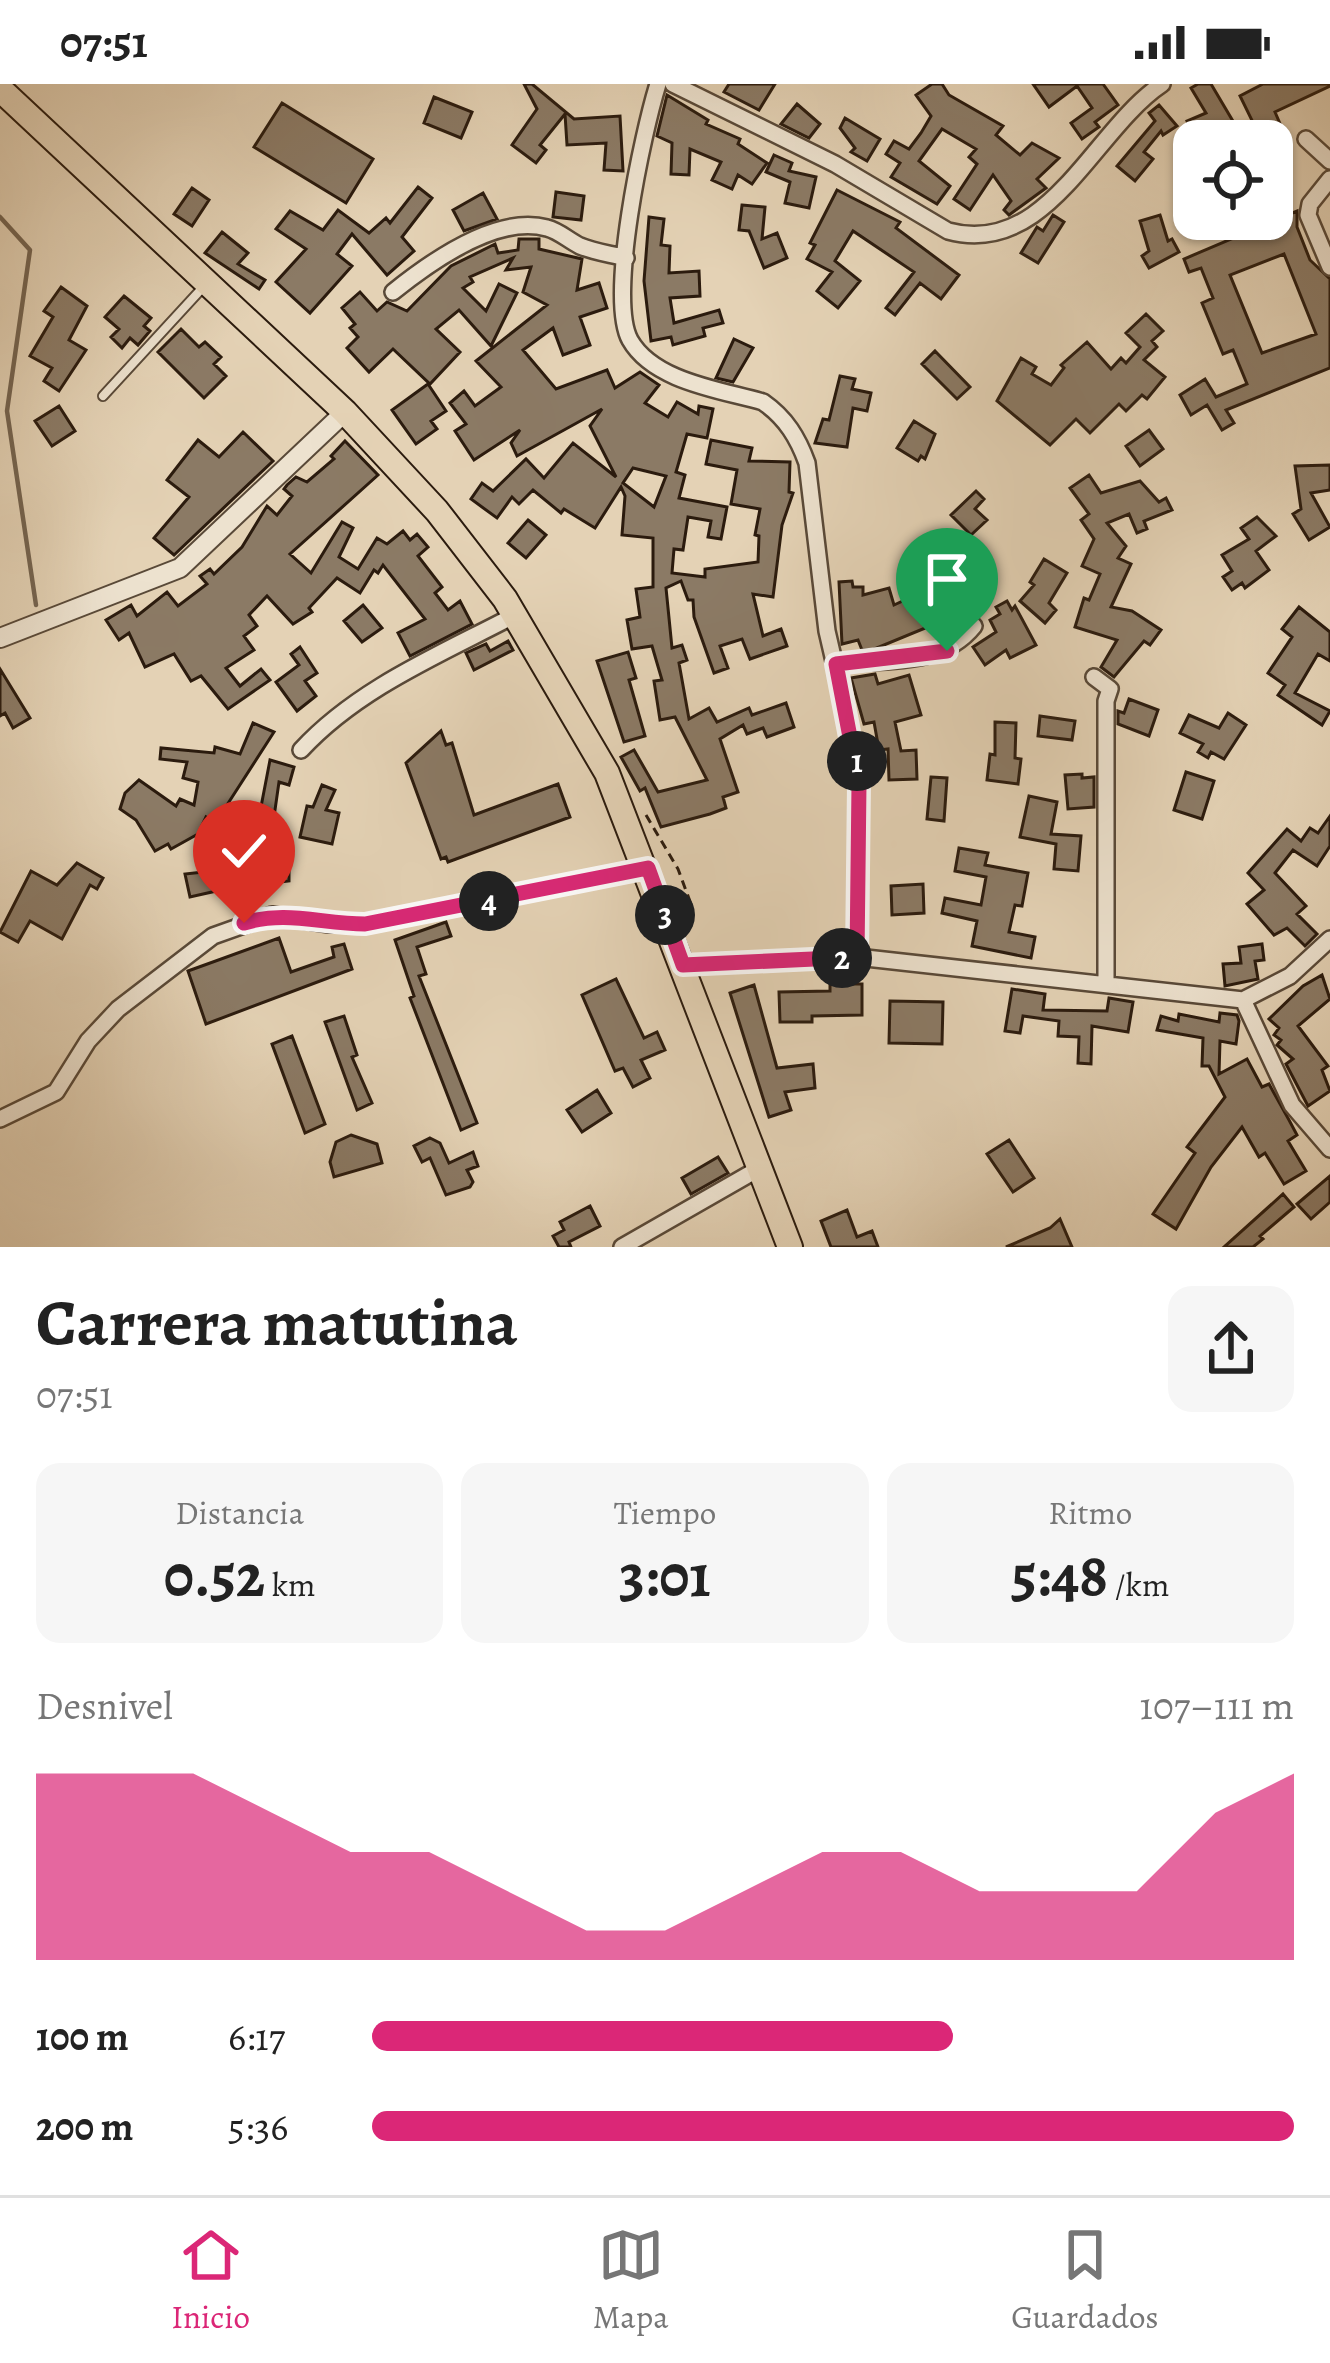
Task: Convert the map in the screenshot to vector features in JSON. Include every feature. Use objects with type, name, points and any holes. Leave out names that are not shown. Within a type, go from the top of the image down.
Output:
[{"type":"main road","points":[[0,89],[345,412],[437,511],[515,615],[607,773],[648,868],[790,1247]]},
{"type":"street","points":[[658,84],[638,156],[626,258],[626,326],[639,350],[684,379],[763,402],[787,423],[800,443],[812,479],[823,598],[859,784],[857,957]]},
{"type":"street","points":[[673,84],[835,164],[964,236],[1008,229],[1049,204],[1124,114],[1162,84]]},
{"type":"street","points":[[1306,139],[1330,161]]},
{"type":"street","points":[[1330,179],[1310,204],[1308,215],[1330,267]]},
{"type":"street","points":[[393,292],[430,262],[481,237],[519,228],[553,229],[585,248],[626,258]]},
{"type":"street","points":[[0,638],[179,568],[345,412]]},
{"type":"street","points":[[301,750],[335,717],[381,686],[515,615]]},
{"type":"street","points":[[836,664],[934,656],[960,643],[974,626]]},
{"type":"street","points":[[1094,677],[1110,688],[1106,701],[1106,982]]},
{"type":"street","points":[[0,1119],[56,1092],[88,1041],[155,976],[194,947],[244,923],[272,915],[365,924],[648,868]]},
{"type":"street","points":[[683,965],[857,957],[1243,1000],[1266,993],[1330,939]]},
{"type":"street","points":[[1243,1000],[1292,1105],[1330,1149]]},
{"type":"street","points":[[622,1247],[760,1168]]},
{"type":"lane","points":[[104,396],[207,283]]},
{"type":"path","points":[[644,919],[691,904],[678,868]]},
{"type":"building","points":[[524,84],[532,84],[574,119],[620,116],[623,171],[604,170],[606,143],[567,145],[565,114],[540,145],[546,150],[536,163],[512,145],[537,109]]},
{"type":"building","points":[[729,84],[775,84],[759,110],[724,92]]},
{"type":"building","points":[[932,84],[942,84],[949,95],[1003,126],[996,135],[1020,155],[1032,143],[1059,158],[1037,179],[1046,188],[1009,215],[1004,210],[1011,201],[993,175],[970,210],[954,199],[977,164],[969,157],[976,149],[942,129],[919,161],[950,186],[937,204],[891,177],[900,163],[886,154],[894,141],[909,149],[921,133],[931,116],[916,95]]},
{"type":"building","points":[[1033,84],[1103,84],[1118,105],[1082,139],[1071,123],[1092,108],[1077,86],[1049,107]]},
{"type":"building","points":[[1211,84],[1232,120],[1189,120],[1206,113],[1191,88]]},
{"type":"building","points":[[1263,84],[1330,84],[1275,112],[1278,120],[1252,120],[1240,96]]},
{"type":"building","points":[[667,95],[708,120],[706,124],[740,139],[738,144],[767,163],[752,184],[738,175],[732,189],[712,180],[721,162],[690,149],[689,175],[671,174],[672,143],[657,136]]},
{"type":"building","points":[[434,97],[472,112],[461,138],[424,123]]},
{"type":"building","points":[[282,103],[373,159],[346,203],[254,147]]},
{"type":"building","points":[[797,104],[820,124],[809,138],[781,124]]},
{"type":"building","points":[[1159,105],[1173,121],[1173,129],[1163,135],[1161,131],[1144,152],[1153,159],[1135,181],[1117,166],[1155,121],[1149,113]]},
{"type":"building","points":[[845,118],[880,139],[867,161],[851,152],[855,148],[840,128]]},
{"type":"building","points":[[774,155],[792,163],[789,171],[816,177],[809,208],[785,203],[790,182],[766,172]]},
{"type":"building","points":[[418,187],[432,198],[402,237],[414,251],[387,275],[352,234],[337,254],[352,266],[310,313],[276,282],[306,249],[276,229],[290,211],[323,230],[338,210],[369,233],[386,218],[390,223]]},
{"type":"building","points":[[192,188],[209,200],[192,226],[174,214]]},
{"type":"building","points":[[837,190],[900,222],[896,228],[959,275],[941,299],[920,283],[895,315],[886,308],[914,272],[853,231],[835,261],[860,281],[838,308],[817,291],[832,272],[807,259],[815,245],[810,243]]},
{"type":"building","points":[[556,192],[584,196],[581,220],[553,217]]},
{"type":"building","points":[[483,193],[497,219],[464,231],[453,210]]},
{"type":"building","points":[[742,205],[765,207],[762,239],[777,233],[787,258],[764,268],[749,231],[739,230]]},
{"type":"building","points":[[1297,211],[1297,227],[1310,260],[1330,279],[1330,368],[1226,410],[1234,423],[1222,430],[1207,405],[1191,415],[1180,395],[1205,379],[1216,397],[1247,384],[1233,350],[1223,354],[1202,303],[1213,298],[1201,268],[1189,272],[1184,259],[1229,240],[1293,240],[1293,213]],"holes":[[[1284,254],[1316,334],[1262,353],[1230,275]]]},
{"type":"building","points":[[1053,215],[1064,222],[1038,263],[1021,253],[1037,227],[1043,231]]},
{"type":"building","points":[[1160,215],[1168,241],[1172,239],[1179,252],[1149,268],[1142,256],[1149,251],[1140,221]]},
{"type":"building","points":[[649,217],[664,219],[661,245],[670,246],[669,273],[699,271],[700,296],[670,298],[674,323],[719,310],[723,323],[703,328],[705,336],[673,345],[671,337],[651,341],[644,281]]},
{"type":"building","points":[[222,232],[248,253],[238,264],[265,280],[259,289],[205,253]]},
{"type":"building","points":[[519,239],[539,239],[539,249],[582,259],[577,290],[599,283],[607,308],[580,317],[590,345],[563,355],[553,328],[523,350],[556,389],[607,370],[615,388],[640,372],[659,385],[645,403],[668,417],[677,402],[698,414],[699,406],[713,409],[707,438],[687,434],[676,472],[685,475],[679,498],[727,507],[721,539],[708,537],[711,521],[688,517],[683,550],[674,549],[672,573],[705,577],[705,569],[758,562],[759,536],[755,535],[760,509],[731,504],[737,470],[706,464],[711,440],[752,448],[749,461],[790,462],[789,492],[793,493],[782,525],[773,597],[753,594],[763,636],[781,629],[787,646],[750,659],[742,639],[720,646],[728,668],[714,673],[694,617],[693,600],[688,600],[681,581],[666,588],[672,648],[682,645],[687,660],[679,663],[689,719],[709,708],[717,722],[749,708],[752,715],[786,703],[794,727],[767,737],[763,728],[747,734],[743,725],[720,739],[738,792],[723,797],[726,808],[710,814],[661,827],[645,788],[640,791],[621,757],[634,750],[658,792],[707,780],[675,717],[660,720],[654,681],[662,680],[652,646],[632,649],[627,620],[640,617],[636,589],[653,587],[653,538],[622,535],[625,496],[621,487],[595,528],[564,509],[561,513],[533,490],[519,504],[512,497],[497,518],[471,499],[482,483],[493,491],[526,459],[544,478],[573,443],[616,477],[590,426],[602,409],[517,456],[511,443],[520,430],[474,460],[455,431],[466,424],[450,403],[464,391],[475,406],[501,387],[476,361],[547,305],[523,292],[531,267],[506,270],[513,258],[470,277],[473,282],[463,288],[486,311],[499,284],[517,293],[491,346],[459,310],[436,329],[460,352],[430,384],[393,349],[369,372],[347,348],[358,337],[350,328],[355,324],[342,308],[360,292],[377,311],[387,302],[407,311],[451,266],[495,244],[498,253],[518,250]],"holes":[[[633,468],[666,476],[654,507],[623,483]]]},
{"type":"building","points":[[61,287],[87,306],[69,340],[86,350],[59,391],[44,381],[52,368],[30,356],[53,317],[44,311]]},
{"type":"building","points":[[124,296],[151,318],[144,326],[150,331],[138,345],[130,338],[122,348],[111,337],[119,329],[105,317]]},
{"type":"building","points":[[1146,314],[1163,331],[1152,341],[1157,347],[1144,360],[1165,377],[1147,399],[1142,395],[1126,411],[1119,404],[1090,433],[1076,419],[1050,445],[997,401],[1021,358],[1036,367],[1032,374],[1051,385],[1064,368],[1061,365],[1087,342],[1111,369],[1121,358],[1126,363],[1140,347],[1126,333]]},
{"type":"building","points":[[181,329],[199,347],[205,342],[221,357],[214,364],[226,376],[204,398],[158,352]]},
{"type":"building","points":[[734,339],[753,348],[733,382],[716,378]]},
{"type":"building","points":[[935,351],[970,387],[957,399],[922,364]]},
{"type":"building","points":[[840,376],[855,379],[852,389],[871,393],[867,411],[853,408],[847,447],[815,443],[823,419],[829,420]]},
{"type":"building","points":[[428,384],[446,411],[431,421],[437,429],[416,444],[392,410]]},
{"type":"building","points":[[59,406],[75,431],[52,446],[35,421]]},
{"type":"building","points":[[914,421],[935,434],[925,459],[921,456],[918,461],[897,448]]},
{"type":"building","points":[[1149,430],[1163,449],[1140,466],[1126,446]]},
{"type":"building","points":[[243,432],[273,461],[174,555],[154,538],[189,497],[167,480],[198,440],[219,457]]},
{"type":"building","points":[[345,441],[378,475],[290,554],[311,573],[342,522],[353,528],[339,557],[358,569],[377,538],[387,544],[403,531],[410,540],[417,534],[428,547],[418,556],[442,587],[435,593],[448,610],[460,601],[472,624],[410,656],[398,633],[425,619],[383,565],[378,573],[374,570],[360,593],[337,578],[309,608],[312,612],[293,624],[267,596],[249,615],[257,626],[244,636],[254,650],[226,668],[240,686],[261,669],[270,680],[228,709],[201,676],[191,681],[174,654],[145,667],[129,633],[119,640],[106,620],[131,605],[137,616],[167,592],[178,606],[207,584],[200,576],[210,569],[214,574],[242,547],[267,506],[277,515],[292,496],[284,489],[287,485],[296,477],[307,482],[334,459],[331,456]]},
{"type":"building","points":[[1330,465],[1330,490],[1311,493],[1330,527],[1309,540],[1293,514],[1301,509],[1295,466]]},
{"type":"building","points":[[1089,475],[1101,493],[1140,481],[1159,502],[1166,498],[1172,510],[1144,521],[1147,529],[1137,533],[1129,514],[1107,523],[1126,546],[1118,558],[1131,564],[1111,607],[1132,611],[1161,630],[1150,645],[1144,641],[1114,677],[1101,667],[1117,640],[1075,627],[1084,598],[1089,600],[1100,574],[1082,566],[1094,539],[1081,520],[1089,514],[1070,488]]},
{"type":"building","points":[[976,491],[984,499],[975,509],[987,520],[971,535],[951,515]]},
{"type":"building","points":[[1257,517],[1276,536],[1256,551],[1269,570],[1245,588],[1242,583],[1232,590],[1223,577],[1232,571],[1222,555],[1249,539],[1241,528]]},
{"type":"building","points":[[528,520],[546,535],[526,558],[508,543]]},
{"type":"building","points":[[1044,559],[1067,573],[1049,603],[1056,610],[1045,623],[1020,601],[1034,585],[1030,582]]},
{"type":"building","points":[[852,581],[853,587],[863,587],[863,595],[889,588],[894,605],[918,594],[923,606],[933,602],[939,615],[932,619],[935,624],[872,650],[862,650],[858,640],[842,644],[839,582]]},
{"type":"building","points":[[1007,601],[1012,610],[1015,606],[1036,645],[1010,658],[1006,650],[985,665],[973,647],[996,632],[990,620],[1000,614],[996,607]]},
{"type":"building","points":[[363,605],[382,628],[362,642],[344,621]]},
{"type":"building","points":[[1299,607],[1330,632],[1330,661],[1318,654],[1295,693],[1330,711],[1322,725],[1278,695],[1285,685],[1268,673],[1292,637],[1282,629]]},
{"type":"building","points":[[508,641],[513,650],[474,670],[466,653],[486,644],[490,651]]},
{"type":"building","points":[[300,647],[317,673],[305,681],[316,696],[297,711],[276,682],[299,665],[291,654]]},
{"type":"building","points":[[628,652],[636,678],[629,680],[645,736],[624,742],[597,661]]},
{"type":"building","points":[[0,669],[30,718],[13,728],[5,713],[0,716]]},
{"type":"building","points":[[875,674],[878,684],[909,675],[921,715],[895,722],[901,751],[916,750],[917,779],[889,780],[888,749],[879,750],[874,722],[864,724],[851,678]]},
{"type":"building","points":[[1129,699],[1158,710],[1149,736],[1118,724],[1118,711],[1124,713]]},
{"type":"building","points":[[1228,713],[1246,725],[1224,759],[1211,752],[1208,758],[1198,752],[1203,744],[1180,733],[1189,715],[1219,728]]},
{"type":"building","points":[[1040,716],[1075,721],[1072,740],[1038,736]]},
{"type":"building","points":[[995,722],[1016,723],[1015,758],[1021,759],[1018,784],[987,780],[990,754],[995,755]]},
{"type":"building","points":[[253,723],[274,732],[227,805],[249,818],[252,810],[260,812],[270,760],[294,767],[289,785],[279,782],[274,817],[258,863],[289,863],[289,881],[237,887],[238,894],[221,896],[221,890],[190,897],[185,874],[221,870],[239,837],[206,817],[198,834],[171,849],[168,844],[155,851],[136,820],[120,809],[125,793],[139,780],[176,806],[180,799],[194,805],[198,782],[183,778],[187,762],[160,759],[161,748],[214,753],[215,747],[240,754]]},
{"type":"building","points":[[441,731],[446,745],[452,743],[474,815],[558,784],[570,817],[448,862],[446,857],[441,859],[406,763]]},
{"type":"building","points":[[1186,772],[1214,781],[1202,819],[1174,810]]},
{"type":"building","points":[[1082,774],[1082,778],[1094,777],[1094,807],[1068,809],[1065,775]]},
{"type":"building","points":[[931,777],[947,778],[944,821],[927,819]]},
{"type":"building","points":[[322,785],[335,790],[326,810],[339,813],[332,844],[300,837],[307,806],[313,807]]},
{"type":"building","points":[[1029,796],[1057,802],[1051,834],[1081,836],[1078,871],[1054,869],[1056,844],[1020,837]]},
{"type":"building","points":[[1330,816],[1330,846],[1317,866],[1293,850],[1275,873],[1306,906],[1297,914],[1317,934],[1305,946],[1287,928],[1274,935],[1247,904],[1264,890],[1248,873],[1287,829],[1301,841],[1310,828],[1318,833]]},
{"type":"building","points":[[959,848],[988,853],[985,865],[1028,873],[1022,906],[1015,905],[1009,932],[1035,937],[1031,958],[972,946],[977,921],[942,913],[945,898],[981,905],[986,877],[955,871]]},
{"type":"building","points":[[77,863],[103,878],[97,889],[90,885],[62,939],[30,921],[18,942],[0,932],[31,871],[57,885]]},
{"type":"building","points":[[923,884],[924,913],[892,915],[891,886]]},
{"type":"building","points":[[446,922],[451,936],[417,947],[426,974],[419,976],[477,1123],[461,1130],[410,998],[414,996],[395,940]]},
{"type":"building","points":[[279,938],[291,972],[334,957],[332,947],[344,944],[352,969],[206,1024],[188,971]]},
{"type":"building","points":[[1262,944],[1264,960],[1255,961],[1258,979],[1225,986],[1223,964],[1241,963],[1239,947]]},
{"type":"building","points":[[1322,975],[1330,999],[1298,1026],[1328,1066],[1322,1070],[1330,1091],[1308,1106],[1286,1064],[1293,1059],[1277,1045],[1281,1040],[1274,1035],[1279,1028],[1269,1019],[1303,986]]},
{"type":"building","points":[[616,979],[644,1038],[657,1032],[665,1050],[641,1060],[650,1078],[633,1087],[623,1068],[615,1071],[582,995]]},
{"type":"building","points":[[830,984],[862,984],[862,1015],[780,1022],[779,992],[830,991]]},
{"type":"building","points":[[754,985],[777,1068],[813,1064],[815,1088],[785,1092],[791,1110],[769,1117],[730,993]]},
{"type":"building","points":[[1012,989],[1045,994],[1043,1010],[1107,1011],[1109,998],[1133,1002],[1128,1032],[1092,1026],[1091,1064],[1078,1063],[1079,1037],[1058,1036],[1059,1021],[1023,1016],[1020,1033],[1005,1031]]},
{"type":"building","points":[[890,1001],[943,1002],[942,1044],[889,1043]]},
{"type":"building","points":[[1220,1013],[1237,1015],[1239,1021],[1236,1044],[1220,1041],[1219,1074],[1247,1059],[1262,1087],[1269,1084],[1297,1135],[1288,1141],[1306,1171],[1284,1184],[1265,1153],[1259,1157],[1242,1127],[1211,1167],[1176,1229],[1153,1214],[1195,1153],[1187,1147],[1225,1097],[1209,1066],[1202,1066],[1203,1038],[1157,1030],[1161,1016],[1178,1021],[1179,1014],[1219,1022]]},
{"type":"building","points":[[344,1016],[357,1055],[352,1057],[372,1103],[357,1110],[325,1022]]},
{"type":"building","points":[[292,1036],[325,1124],[305,1133],[272,1044]]},
{"type":"building","points":[[597,1090],[611,1113],[582,1132],[567,1110]]},
{"type":"building","points":[[351,1135],[377,1144],[382,1163],[334,1177],[330,1162],[336,1142]]},
{"type":"building","points":[[430,1138],[440,1143],[449,1163],[473,1152],[478,1166],[467,1170],[473,1182],[470,1187],[446,1195],[430,1158],[422,1162],[414,1146]]},
{"type":"building","points":[[1009,1140],[1034,1178],[1013,1192],[987,1154]]},
{"type":"building","points":[[718,1157],[728,1173],[691,1194],[682,1178]]},
{"type":"building","points":[[1330,1176],[1330,1202],[1311,1219],[1297,1204]]},
{"type":"building","points":[[1283,1194],[1294,1207],[1260,1236],[1263,1239],[1253,1247],[1224,1247]]},
{"type":"building","points":[[590,1206],[600,1226],[569,1242],[571,1247],[559,1247],[553,1236],[564,1230],[560,1222]]},
{"type":"building","points":[[847,1210],[857,1237],[872,1231],[878,1247],[831,1247],[821,1221]]},
{"type":"building","points":[[1060,1219],[1072,1247],[1006,1247],[1050,1228]]},
{"type":"waterway","points":[[0,217],[30,250],[7,411],[36,605]]},
{"type":"route","points":[[244,923],[272,915],[365,924],[648,868],[683,965],[857,957],[858,766],[836,664],[947,651]]}]
